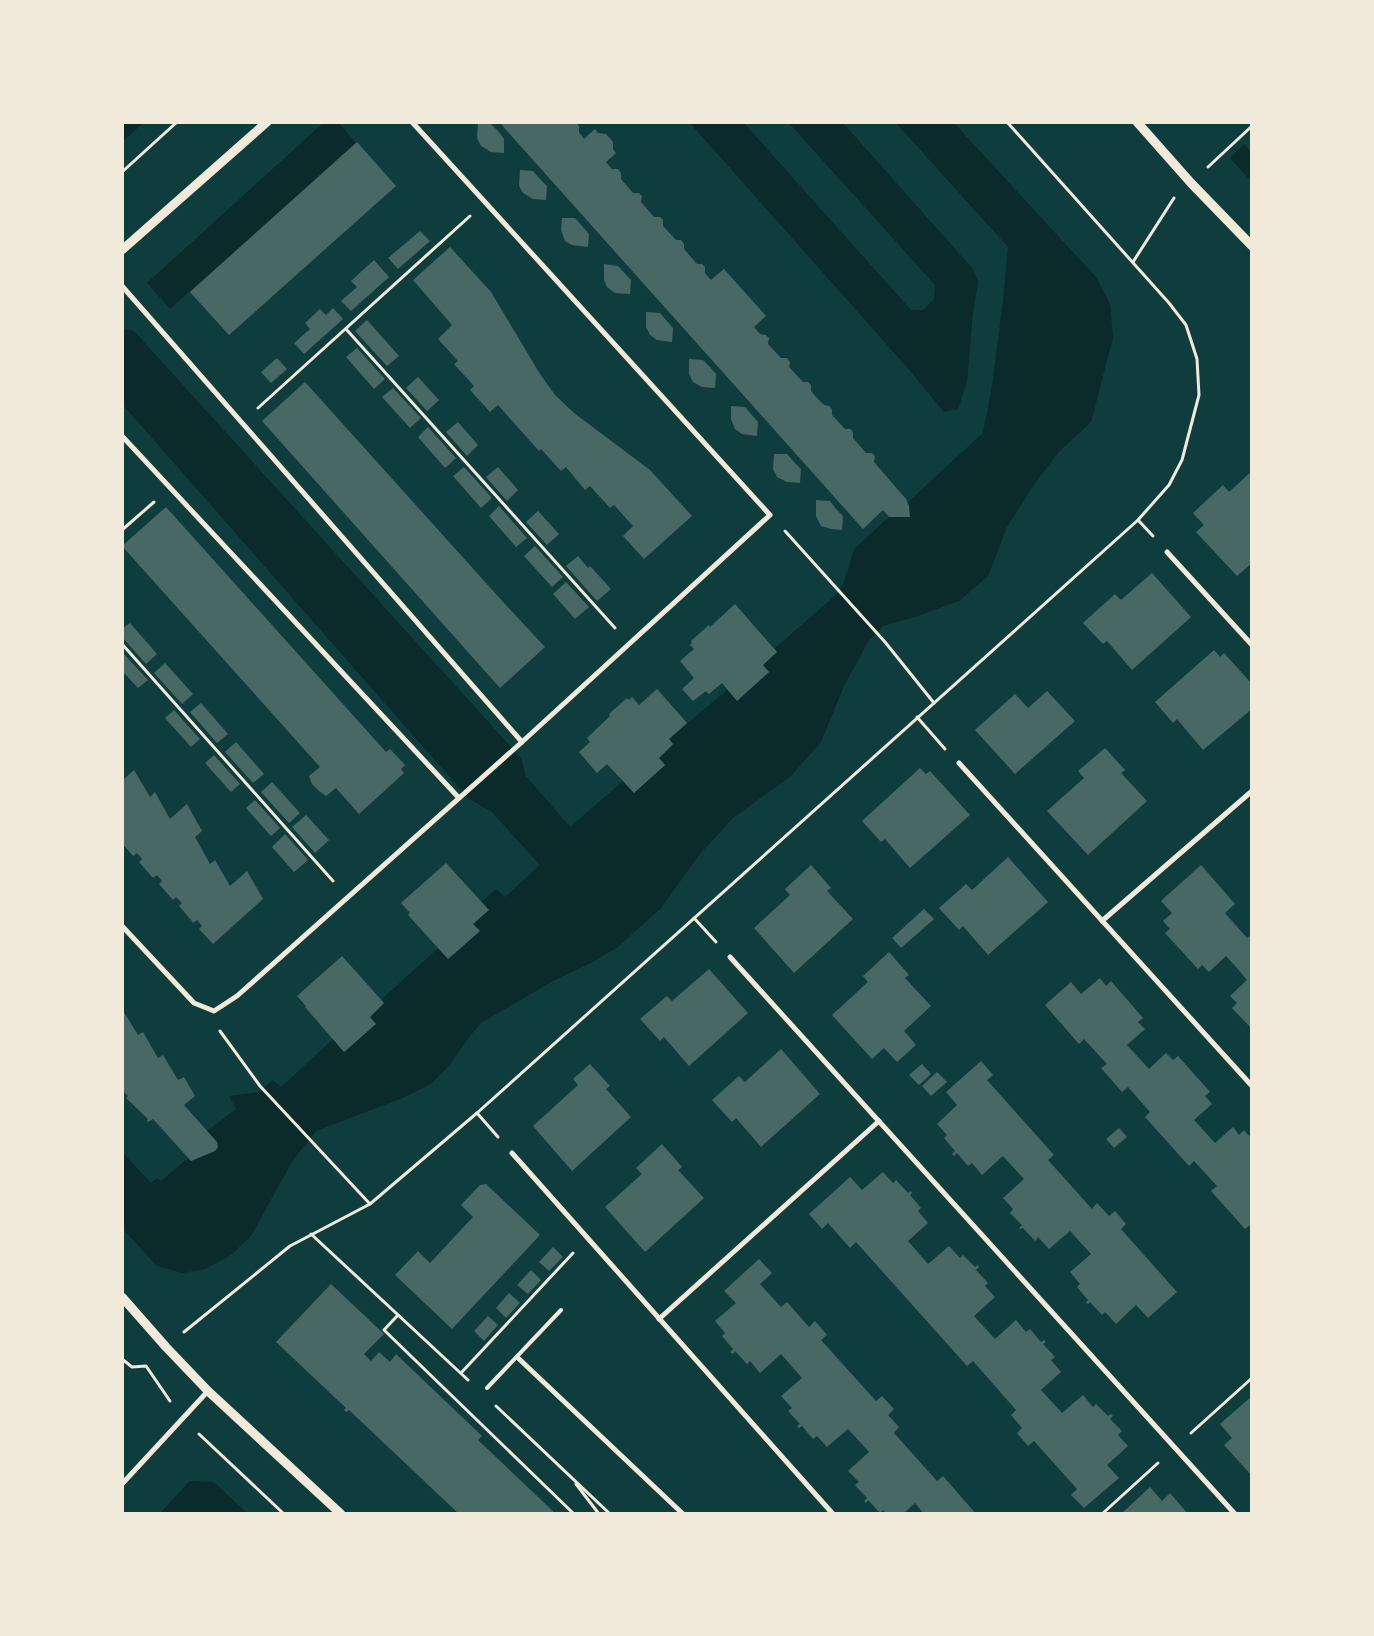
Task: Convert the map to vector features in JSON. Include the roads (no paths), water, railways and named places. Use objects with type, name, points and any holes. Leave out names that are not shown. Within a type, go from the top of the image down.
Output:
[{"type":"street","points":[[122,250],[267,122]]},
{"type":"street","points":[[122,926],[194,1003],[214,1011],[238,996],[520,744],[770,514],[412,122]]},
{"type":"street","points":[[1137,122],[1191,183],[1252,246]]},
{"type":"street","points":[[122,286],[520,744]]},
{"type":"street","points":[[122,436],[461,796]]},
{"type":"street","points":[[1167,552],[1252,645]]},
{"type":"street","points":[[958,763],[1252,1086]]},
{"type":"street","points":[[1102,921],[1252,791]]},
{"type":"street","points":[[730,957],[1236,1514]]},
{"type":"street","points":[[659,1318],[879,1121]]},
{"type":"street","points":[[512,1153],[833,1514]]},
{"type":"street","points":[[122,1296],[166,1347],[208,1391],[341,1514]]},
{"type":"street","points":[[517,1357],[683,1514]]},
{"type":"street","points":[[122,1484],[208,1391]]},
{"type":"lane","points":[[487,1388],[560,1310]]},
{"type":"water","points":[[123,122],[143,122],[143,123],[123,141]]},
{"type":"water","points":[[323,123],[339,123],[356,143],[170,309],[147,283]]},
{"type":"water","points":[[690,123],[744,123],[911,310],[923,310],[934,299],[935,285],[789,123],[843,123],[973,269],[978,282],[973,313],[967,382],[958,409],[944,412],[905,365]]},
{"type":"water","points":[[896,123],[954,123],[1096,277],[1110,304],[1113,338],[1091,422],[1059,452],[1035,483],[1007,527],[988,576],[959,601],[883,626],[868,642],[844,686],[821,742],[791,776],[733,818],[699,855],[661,908],[618,947],[591,963],[553,981],[481,1023],[450,1064],[431,1084],[405,1097],[316,1131],[293,1160],[251,1236],[231,1255],[205,1269],[182,1273],[157,1266],[123,1229],[122,1152],[151,1183],[157,1178],[161,1181],[188,1158],[191,1161],[215,1151],[218,1147],[217,1142],[207,1131],[236,1109],[229,1096],[259,1092],[273,1080],[281,1087],[333,1039],[345,1052],[375,1024],[370,1017],[384,1003],[381,1000],[438,948],[449,959],[480,931],[473,924],[481,902],[496,889],[505,897],[540,865],[492,812],[469,799],[123,405],[123,329],[134,331],[521,758],[526,776],[570,827],[623,781],[634,793],[665,765],[659,758],[673,745],[669,739],[727,690],[737,700],[769,673],[763,665],[777,652],[775,648],[836,595],[844,582],[854,549],[889,517],[910,517],[908,502],[983,433],[992,386],[1008,247]]},
{"type":"water","points":[[1244,144],[1251,152],[1251,181],[1230,158]]},
{"type":"water","points":[[190,1481],[214,1482],[247,1513],[160,1513]]}]
